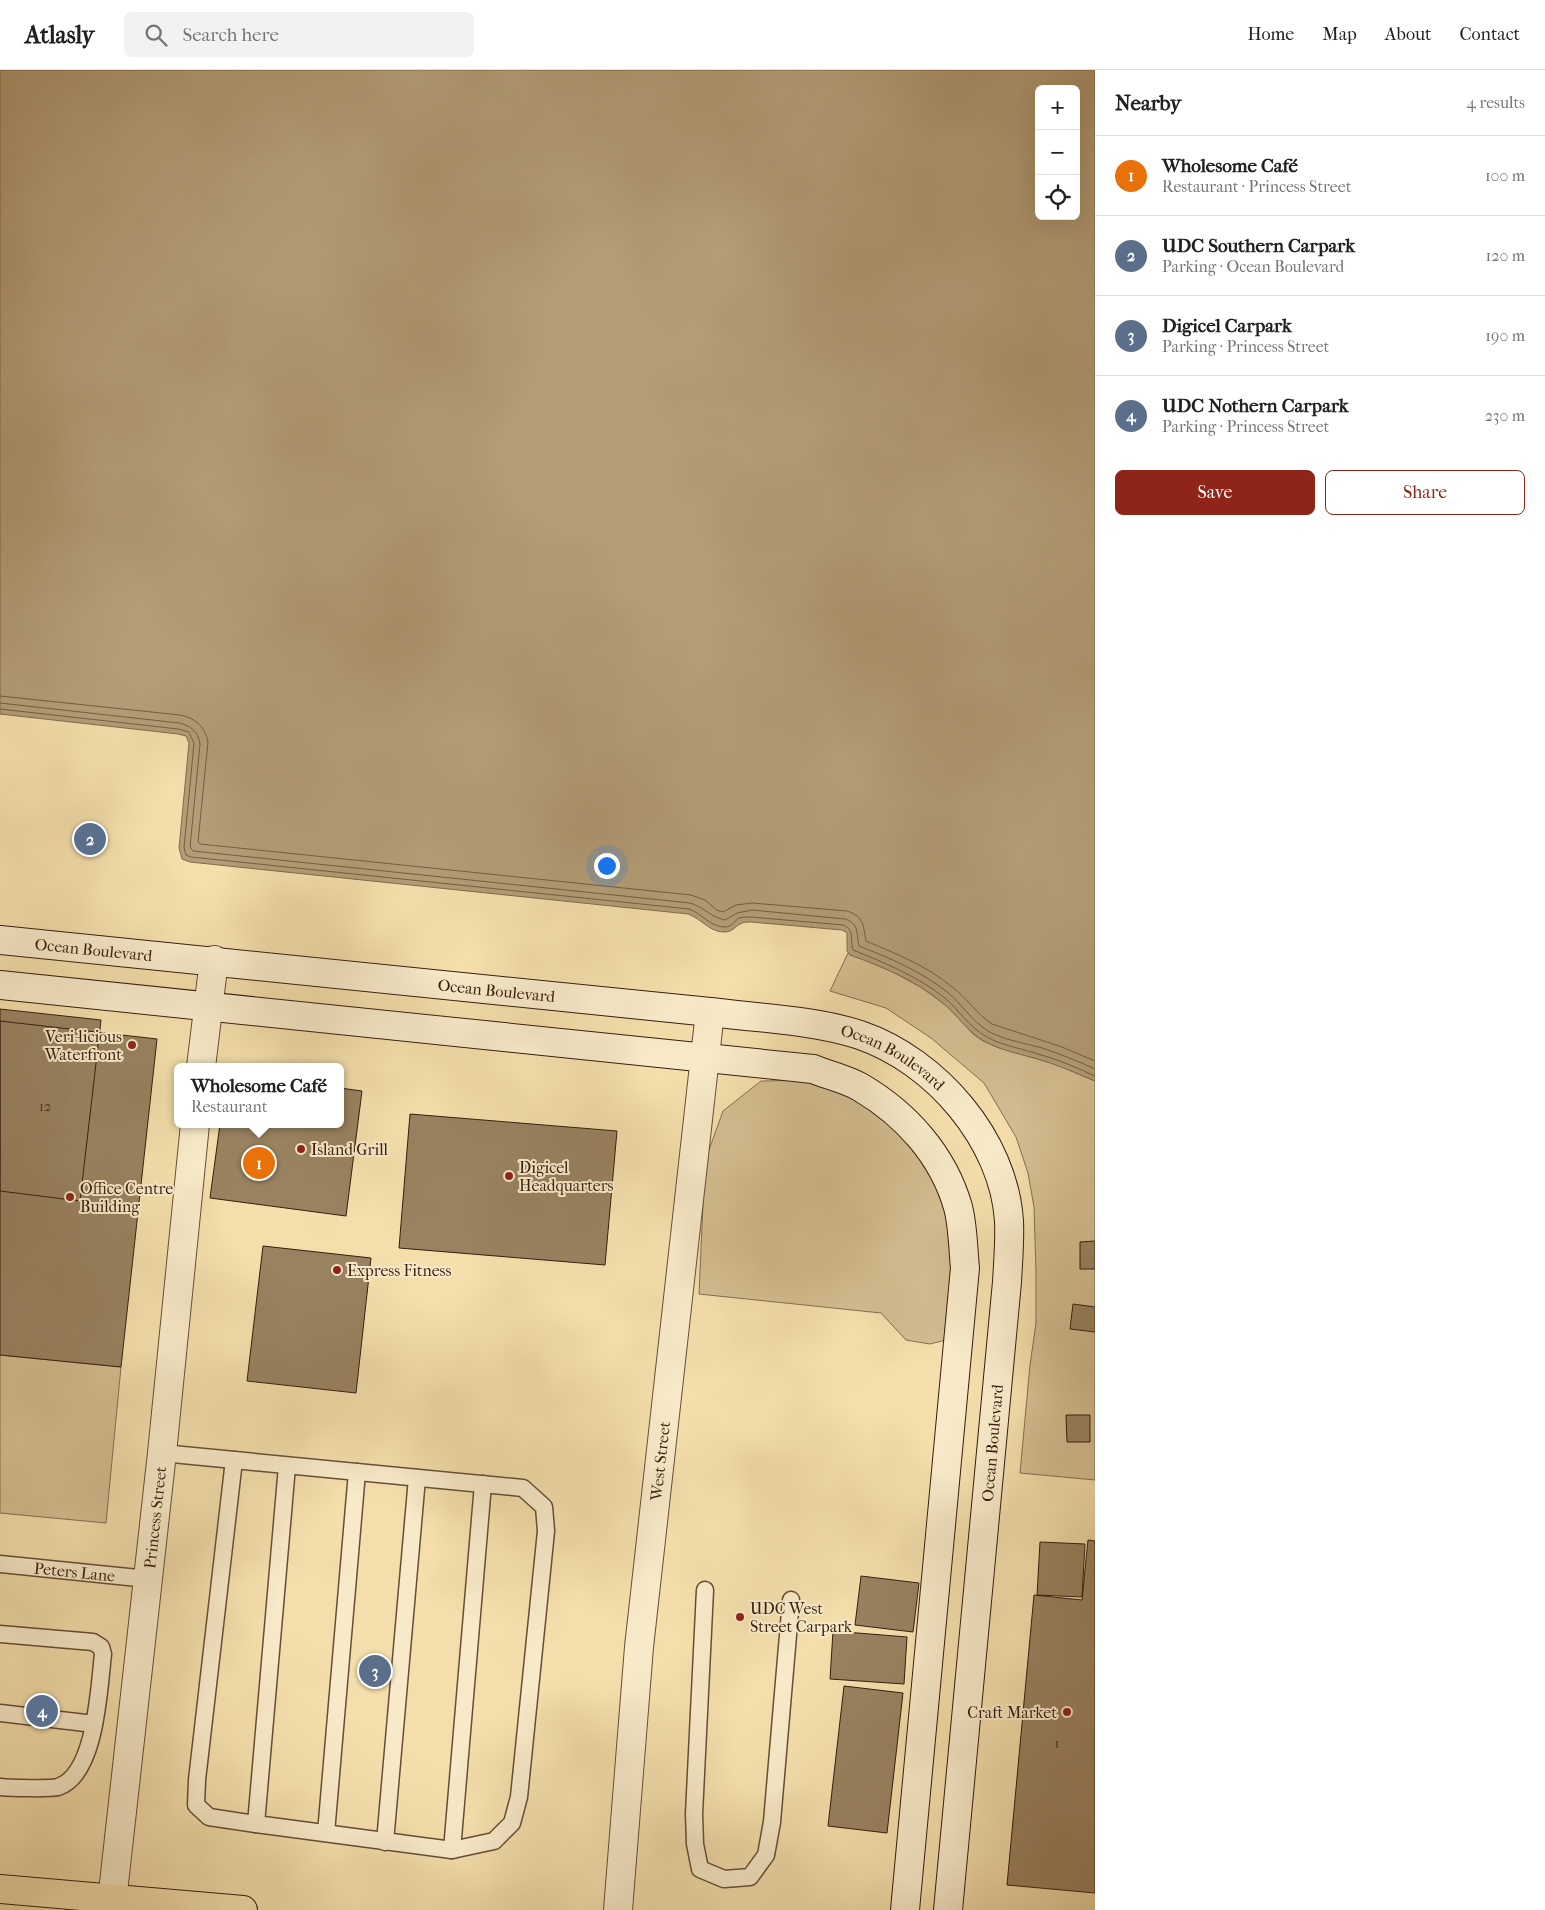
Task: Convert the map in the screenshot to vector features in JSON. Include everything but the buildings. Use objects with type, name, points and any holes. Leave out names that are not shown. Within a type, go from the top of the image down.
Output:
[{"type":"highway","points":[[0,1888],[111,1904],[243,1910]]},
{"type":"street","name":"Ocean Boulevard","points":[[0,940],[214,960],[710,1012],[814,1025],[860,1035],[892,1049],[934,1077],[962,1107],[981,1134],[994,1163],[1004,1193],[1009,1221],[1007,1282],[948,1910]]},
{"type":"street","points":[[201,1063],[214,960]]},
{"type":"street","points":[[0,985],[813,1069],[859,1086],[898,1113],[926,1143],[945,1174],[958,1207],[965,1268],[905,1910]]},
{"type":"street","name":"West Street","points":[[618,1910],[639,1647],[710,1012]]},
{"type":"street","name":"Princess Street","points":[[111,1904],[162,1453],[195,1128]]},
{"type":"lane","points":[[162,1453],[523,1488],[544,1507],[546,1531],[519,1797],[512,1823],[494,1841],[452,1850],[209,1817],[196,1805],[197,1780],[234,1460]]},
{"type":"lane","points":[[256,1824],[287,1466]]},
{"type":"lane","points":[[326,1832],[357,1472]]},
{"type":"lane","points":[[386,1842],[416,1478]]},
{"type":"lane","points":[[452,1850],[483,1484]]},
{"type":"lane","name":"Peters Lane","points":[[0,1564],[148,1578]]},
{"type":"lane","points":[[705,1590],[694,1844],[700,1869],[724,1879],[750,1878],[766,1855],[772,1822],[791,1600]]},
{"type":"lane","points":[[0,1634],[93,1642],[101,1647],[103,1654],[94,1724],[88,1752],[75,1776],[58,1787],[0,1787]]},
{"type":"lane","points":[[0,1713],[94,1724]]},
{"type":"shaded area","points":[[848,953],[893,972],[922,988],[947,1006],[973,1034],[983,1041],[999,1048],[1055,1064],[1095,1081],[1095,1480],[1020,1473],[1030,1365],[1036,1323],[1036,1272],[1034,1207],[1028,1173],[1016,1137],[984,1083],[931,1038],[886,1008],[830,991]]},
{"type":"shaded area","points":[[810,1080],[858,1100],[937,1161],[951,1228],[955,1272],[950,1339],[930,1344],[906,1340],[881,1313],[699,1294],[705,1161],[723,1111],[761,1081]]},
{"type":"shaded area","points":[[0,1355],[121,1367],[106,1523],[0,1513]]},
{"type":"water","points":[[0,70],[1095,70],[1095,1081],[1053,1064],[1003,1049],[984,1041],[934,996],[888,970],[850,955],[847,951],[847,933],[842,930],[745,922],[732,930],[720,932],[688,914],[190,862],[182,859],[179,848],[189,743],[186,736],[0,714]]},
{"type":"place","name":"UDC Southern Carpark","points":[[90,839]]},
{"type":"place","name":"Veri-licious Waterfront","points":[[132,1045]]},
{"type":"place","name":"Island Grill","points":[[301,1149]]},
{"type":"place","name":"Wholesome Café","points":[[259,1163]]},
{"type":"place","name":"Digicel Headquarters","points":[[509,1176]]},
{"type":"place","name":"Office Centre Building","points":[[70,1197]]},
{"type":"place","name":"Express Fitness","points":[[337,1270]]},
{"type":"place","name":"UDC West Street Carpark","points":[[740,1617]]},
{"type":"place","name":"Digicel Carpark","points":[[375,1671]]},
{"type":"place","name":"UDC Nothern Carpark","points":[[42,1711]]},
{"type":"place","name":"Craft Market","points":[[1067,1712]]}]
